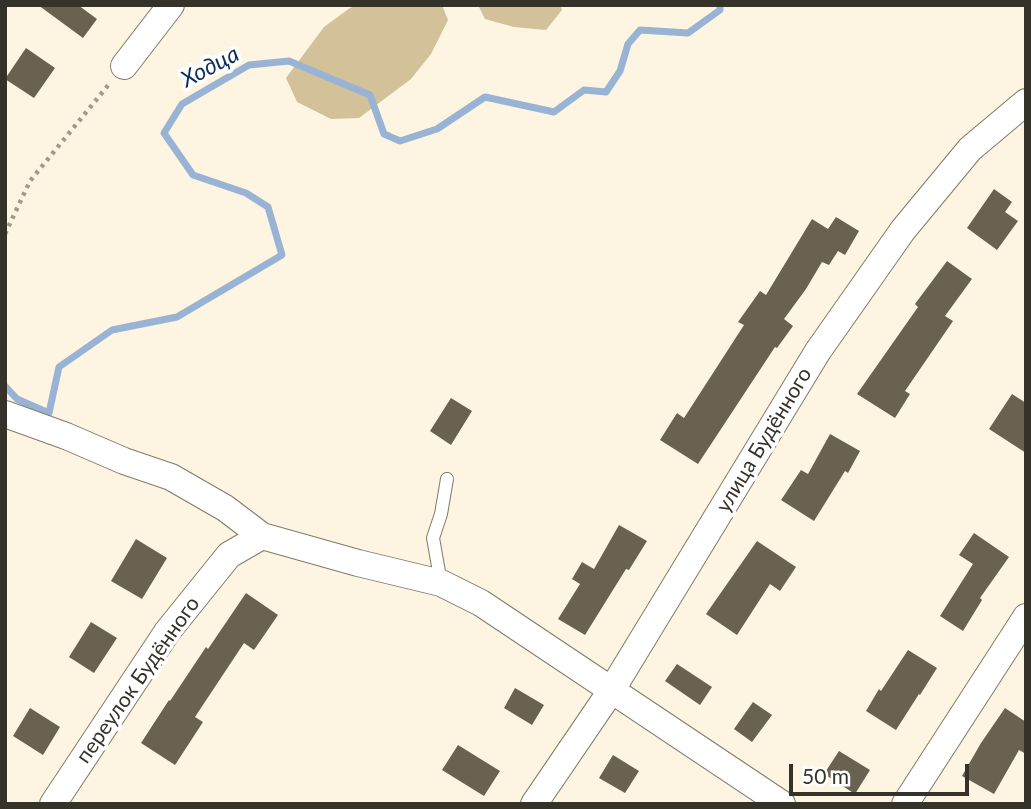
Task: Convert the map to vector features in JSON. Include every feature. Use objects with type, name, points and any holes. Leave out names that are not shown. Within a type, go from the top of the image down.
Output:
[{"type":"street","points":[[124,66],[170,5]]},
{"type":"street","name":"улица Будённого","points":[[534,804],[611,691],[818,351],[841,318],[904,230],[970,149],[1026,102]]},
{"type":"street","points":[[5,414],[171,477],[225,508],[262,536],[441,583],[481,603],[782,804]]},
{"type":"street","name":"переулок Будённого","points":[[53,804],[167,632],[229,555],[262,536]]},
{"type":"street","points":[[905,804],[1026,617]]},
{"type":"lane","points":[[441,583],[433,538],[441,514],[447,479]]},
{"type":"path","points":[[5,234],[30,181],[124,66]]},
{"type":"shaded area","points":[[359,5],[442,5],[448,20],[431,54],[411,79],[359,118],[331,119],[297,102],[286,78],[324,27],[350,8]]},
{"type":"shaded area","points":[[478,5],[560,5],[562,10],[546,30],[514,27],[485,19]]},
{"type":"building","points":[[38,5],[78,5],[97,19],[83,38]]},
{"type":"building","points":[[26,48],[55,68],[34,98],[5,79]]},
{"type":"building","points":[[994,189],[1012,202],[1005,212],[1018,221],[997,250],[967,228]]},
{"type":"building","points":[[836,217],[859,231],[845,255],[838,251],[829,265],[822,262],[784,319],[793,326],[777,348],[775,347],[698,464],[660,440],[677,413],[684,418],[744,325],[738,322],[760,291],[766,295],[812,219],[828,229]]},
{"type":"building","points":[[947,261],[972,279],[945,316],[953,321],[905,391],[910,394],[895,418],[857,394],[918,307],[915,304]]},
{"type":"building","points":[[1012,394],[1026,403],[1026,453],[989,429]]},
{"type":"building","points":[[451,398],[472,411],[451,445],[430,431]]},
{"type":"building","points":[[830,434],[860,451],[814,521],[781,500],[801,470],[808,474]]},
{"type":"building","points":[[619,525],[647,541],[629,570],[626,569],[585,635],[558,619],[580,584],[572,579],[582,562],[594,569]]},
{"type":"building","points":[[974,533],[1009,557],[980,598],[982,600],[963,631],[940,616],[973,564],[959,555]]},
{"type":"building","points":[[136,539],[167,558],[142,599],[111,581]]},
{"type":"building","points":[[757,541],[796,567],[780,591],[770,584],[737,635],[706,614]]},
{"type":"building","points":[[246,593],[278,615],[254,650],[244,643],[195,717],[203,722],[175,765],[141,743]]},
{"type":"building","points":[[91,622],[117,638],[94,673],[69,657]]},
{"type":"building","points":[[908,650],[937,668],[896,730],[866,711]]},
{"type":"building","points":[[677,664],[712,687],[700,705],[665,681]]},
{"type":"building","points":[[515,688],[544,705],[532,725],[504,708]]},
{"type":"building","points":[[753,702],[772,715],[752,742],[734,729]]},
{"type":"building","points":[[30,708],[60,727],[43,755],[13,736]]},
{"type":"building","points":[[1005,708],[1026,722],[1026,754],[1019,750],[994,794],[962,776]]},
{"type":"building","points":[[458,745],[500,771],[484,796],[442,770]]},
{"type":"building","points":[[839,751],[870,770],[855,794],[824,774]]},
{"type":"building","points":[[613,755],[639,771],[625,793],[599,778]]},
{"type":"waterway","name":"Ходца","points":[[5,386],[17,399],[49,413],[59,367],[112,330],[177,317],[282,255],[268,207],[246,193],[193,175],[164,133],[182,104],[249,65],[289,61],[370,95],[384,134],[400,141],[437,129],[485,97],[554,112],[584,90],[606,92],[620,71],[628,44],[640,30],[688,33],[720,10],[720,5]]}]
